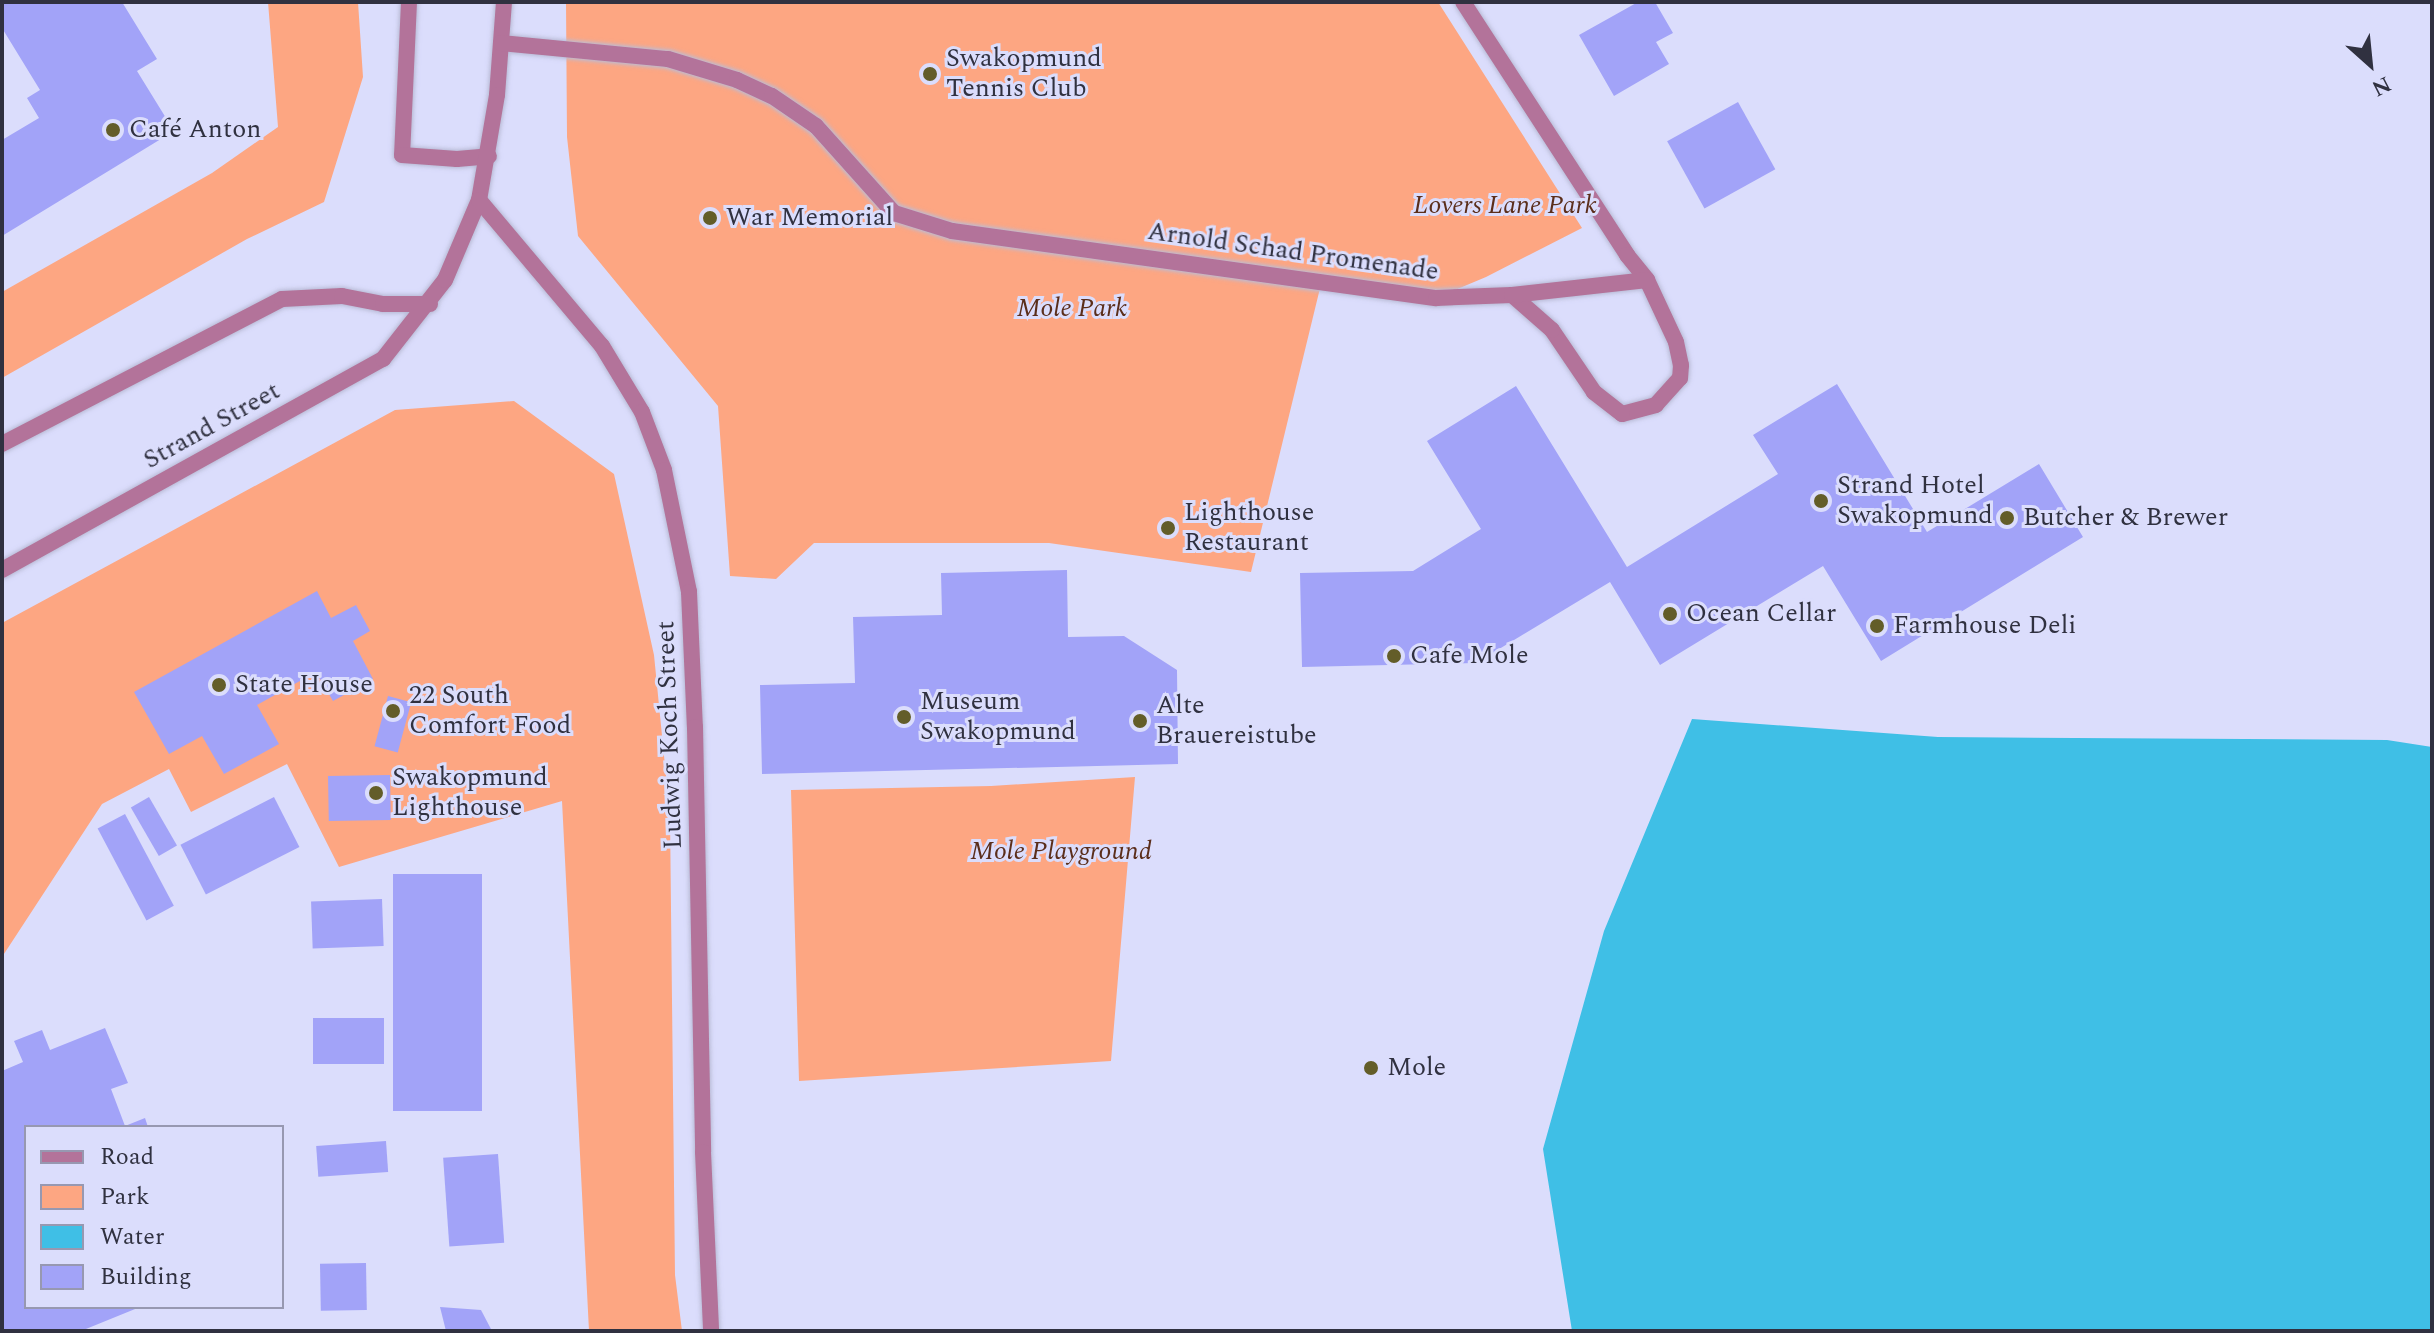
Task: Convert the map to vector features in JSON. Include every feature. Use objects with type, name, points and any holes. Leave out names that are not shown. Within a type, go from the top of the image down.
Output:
[{"type":"street","points":[[409,2],[402,155],[457,159],[489,156]]},
{"type":"street","name":"Strand Street","points":[[2,570],[383,359],[430,304],[450,270],[479,200],[489,156],[504,2]]},
{"type":"street","points":[[1463,2],[1627,255],[1647,280],[1676,342],[1681,365],[1680,378],[1656,405],[1622,414],[1594,392],[1552,330],[1512,295]]},
{"type":"street","name":"Arnold Schad Promenade","points":[[501,43],[668,59],[737,80],[772,96],[816,126],[894,213],[926,225],[1436,298],[1512,295],[1647,280]]},
{"type":"street","name":"Ludwig Koch Street","points":[[479,200],[602,346],[642,412],[664,470],[689,592],[695,727],[703,1152],[711,1331]]},
{"type":"street","points":[[2,444],[282,299],[342,296],[383,304],[430,304]]},
{"type":"green space","points":[[268,2],[358,2],[363,77],[324,202],[247,239],[2,378],[2,292],[212,173],[278,127]]},
{"type":"green space","name":"Mole Park","points":[[566,2],[1438,2],[1582,228],[1486,277],[1436,298],[1322,280],[1251,572],[1049,543],[814,543],[776,579],[730,576],[718,406],[578,236],[567,137]]},
{"type":"green space","points":[[514,401],[614,474],[654,655],[670,816],[675,1275],[682,1331],[589,1331],[562,801],[339,867],[287,764],[191,812],[169,769],[102,804],[2,957],[2,623],[395,410]]},
{"type":"green space","name":"Mole Playground","points":[[1135,777],[1111,1061],[799,1081],[791,790],[991,786]]},
{"type":"water","points":[[1692,719],[1938,737],[2387,740],[2432,747],[2432,1331],[1572,1331],[1543,1149],[1604,931]]},
{"type":"building","points":[[2,2],[122,2],[157,59],[137,71],[174,131],[2,236],[2,140],[39,118],[27,98],[40,90],[2,28]]},
{"type":"building","points":[[1638,2],[1655,2],[1673,33],[1656,42],[1669,64],[1614,96],[1579,35]]},
{"type":"building","points":[[1738,102],[1775,169],[1704,209],[1667,141]]},
{"type":"building","name":"Strand Hotel Swakopmund","points":[[1837,384],[1927,532],[2039,464],[2083,537],[1881,661],[1823,566],[1660,665],[1610,582],[1476,663],[1302,667],[1300,573],[1413,571],[1481,529],[1427,441],[1516,386],[1627,567],[1778,474],[1753,435]]},
{"type":"building","points":[[1067,570],[1068,637],[1124,636],[1177,670],[1178,764],[762,774],[760,685],[855,683],[853,617],[942,615],[941,573]]},
{"type":"building","name":"State House","points":[[317,591],[331,618],[356,605],[370,631],[353,641],[373,679],[333,701],[316,672],[257,705],[279,744],[224,774],[202,736],[169,754],[134,692]]},
{"type":"building","points":[[388,696],[411,702],[398,752],[375,746]]},
{"type":"building","points":[[390,775],[391,820],[329,821],[328,776]]},
{"type":"building","points":[[149,797],[177,845],[159,856],[131,808]]},
{"type":"building","points":[[274,797],[299,847],[206,895],[180,845]]},
{"type":"building","points":[[125,814],[174,906],[146,920],[98,829]]},
{"type":"building","points":[[393,874],[482,874],[482,1111],[393,1111]]},
{"type":"building","points":[[382,899],[384,946],[313,948],[311,901]]},
{"type":"building","points":[[313,1018],[384,1018],[384,1064],[313,1064]]},
{"type":"building","points":[[105,1028],[128,1083],[111,1089],[125,1125],[24,1125],[24,1309],[135,1309],[81,1331],[2,1331],[2,1071],[23,1062],[14,1041],[42,1030],[50,1050]]},
{"type":"building","points":[[145,1118],[147,1125],[128,1125]]},
{"type":"building","points":[[386,1141],[388,1172],[318,1177],[316,1146]]},
{"type":"building","points":[[498,1154],[504,1243],[449,1247],[443,1158]]},
{"type":"building","points":[[366,1263],[367,1310],[321,1311],[320,1264]]},
{"type":"building","points":[[440,1307],[481,1310],[492,1331],[446,1331]]},
{"type":"place","name":"Swakopmund Tennis Club","points":[[930,74]]},
{"type":"place","name":"Café Anton","points":[[113,130]]},
{"type":"place","name":"War Memorial","points":[[710,218]]},
{"type":"place","name":"Strand Hotel Swakopmund","points":[[1821,501]]},
{"type":"place","name":"Butcher & Brewer","points":[[2007,518]]},
{"type":"place","name":"Lighthouse Restaurant","points":[[1168,528]]},
{"type":"place","name":"Ocean Cellar","points":[[1670,614]]},
{"type":"place","name":"Farmhouse Deli","points":[[1877,626]]},
{"type":"place","name":"Cafe Mole","points":[[1394,656]]},
{"type":"place","name":"State House","points":[[219,685]]},
{"type":"place","name":"22 South Comfort Food","points":[[393,711]]},
{"type":"place","name":"Museum Swakopmund","points":[[904,717]]},
{"type":"place","name":"Alte Brauereistube","points":[[1140,721]]},
{"type":"place","name":"Swakopmund Lighthouse","points":[[376,793]]},
{"type":"place","name":"Mole","points":[[1371,1068]]},
{"type":"park label","name":"Lovers Lane Park","points":[[1505,206]]}]
